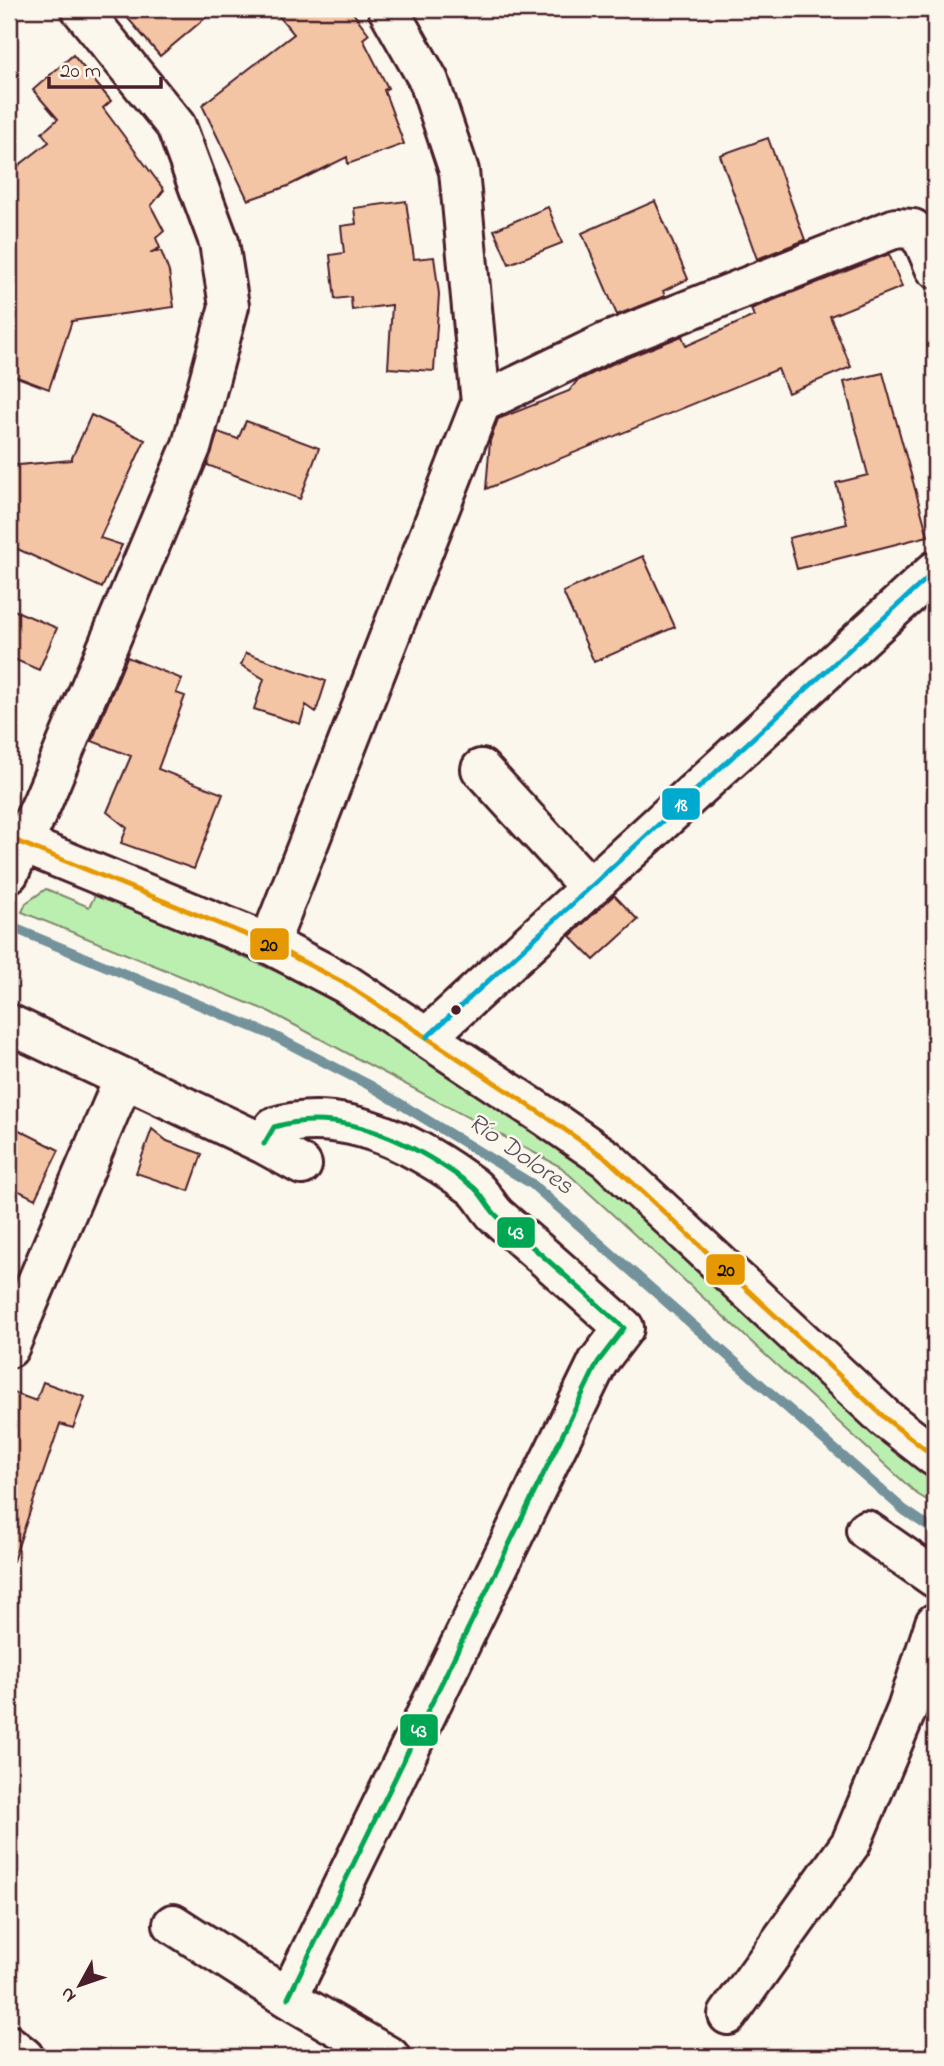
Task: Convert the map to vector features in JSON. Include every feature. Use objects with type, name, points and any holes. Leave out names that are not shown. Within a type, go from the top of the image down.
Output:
[{"type":"street","points":[[81,9],[176,126],[219,242],[229,306],[192,445],[42,803],[13,855],[269,944],[346,984],[607,1159],[885,1418],[935,1457]]},
{"type":"street","points":[[269,944],[481,403],[459,171],[429,81],[388,9]]},
{"type":"street","points":[[481,403],[605,343],[896,228],[913,229],[924,242],[935,268]]},
{"type":"street","points":[[427,1037],[935,571]]},
{"type":"street","points":[[481,769],[590,888]]},
{"type":"street","points":[[9,1024],[264,1144],[302,1165]]},
{"type":"street","points":[[9,1348],[124,1078]]},
{"type":"street","points":[[264,1144],[274,1127],[303,1120],[334,1122],[378,1132],[474,1187],[494,1213],[624,1328],[598,1363],[288,1998]]},
{"type":"street","points":[[866,1530],[935,1578]]},
{"type":"street","points":[[728,2015],[851,1843],[907,1709],[935,1623]]},
{"type":"street","points":[[173,1924],[288,1998],[390,2057]]},
{"type":"street","points":[[9,2045],[24,2057]]},
{"type":"green space","points":[[46,889],[89,907],[96,894],[294,979],[413,1047],[573,1156],[935,1484],[935,1505],[917,1494],[561,1167],[270,1012],[22,912],[26,903]]},
{"type":"building","points":[[120,9],[216,9],[160,56]]},
{"type":"building","points":[[273,9],[350,9],[369,34],[363,39],[388,88],[384,90],[404,144],[348,164],[347,157],[288,186],[248,200],[202,105],[294,34]]},
{"type":"building","points":[[73,55],[111,101],[103,108],[164,190],[151,206],[164,231],[156,238],[160,248],[150,253],[161,251],[169,272],[174,307],[72,321],[49,389],[9,374],[9,173],[49,142],[42,133],[58,119],[33,90]]},
{"type":"building","points":[[768,138],[805,240],[757,259],[720,155]]},
{"type":"building","points":[[406,201],[414,259],[434,257],[439,294],[434,371],[388,368],[392,305],[352,310],[351,297],[335,299],[330,255],[344,253],[341,226],[356,224],[354,208]]},
{"type":"building","points":[[655,201],[688,279],[663,291],[665,296],[617,315],[582,233]]},
{"type":"building","points":[[548,207],[562,243],[509,264],[494,230]]},
{"type":"building","points":[[889,254],[902,287],[830,316],[851,367],[788,393],[778,369],[486,489],[490,441],[498,419],[569,391],[577,381],[614,363],[682,336],[686,346],[754,316],[751,309]]},
{"type":"building","points":[[883,373],[928,536],[797,569],[789,538],[847,524],[836,483],[868,475],[844,382]]},
{"type":"building","points":[[91,415],[145,440],[100,538],[122,545],[102,588],[9,545],[9,466],[71,460]]},
{"type":"building","points":[[246,421],[319,448],[300,499],[207,465],[218,432],[238,439]]},
{"type":"building","points":[[643,556],[675,627],[594,662],[563,592]]},
{"type":"building","points":[[9,608],[57,628],[39,670],[9,657]]},
{"type":"building","points":[[246,653],[326,681],[316,712],[306,705],[300,724],[254,709],[264,679],[241,665]]},
{"type":"building","points":[[127,657],[182,679],[176,693],[185,696],[158,769],[223,794],[194,869],[121,843],[127,828],[107,812],[131,756],[92,741]]},
{"type":"building","points":[[614,895],[638,920],[594,960],[570,936]]},
{"type":"building","points":[[9,1125],[59,1150],[35,1199],[9,1186]]},
{"type":"building","points":[[152,1129],[167,1141],[202,1154],[189,1191],[136,1173]]},
{"type":"building","points":[[43,1382],[85,1397],[73,1428],[60,1424],[13,1561],[9,1560],[9,1391],[36,1401]]},
{"type":"waterway","name":"Río Dolores","points":[[9,926],[272,1035],[371,1086],[532,1184],[904,1510],[935,1531]]},
{"type":"transit line","name":"18","points":[[427,1037],[935,571]]},
{"type":"transit line","name":"20","points":[[9,838],[269,944],[346,984],[545,1116],[607,1159],[885,1418],[935,1457]]},
{"type":"transit line","name":"43","points":[[264,1144],[274,1127],[300,1122],[352,1126],[403,1144],[472,1186],[499,1218],[624,1328],[598,1362],[288,1998]]}]
